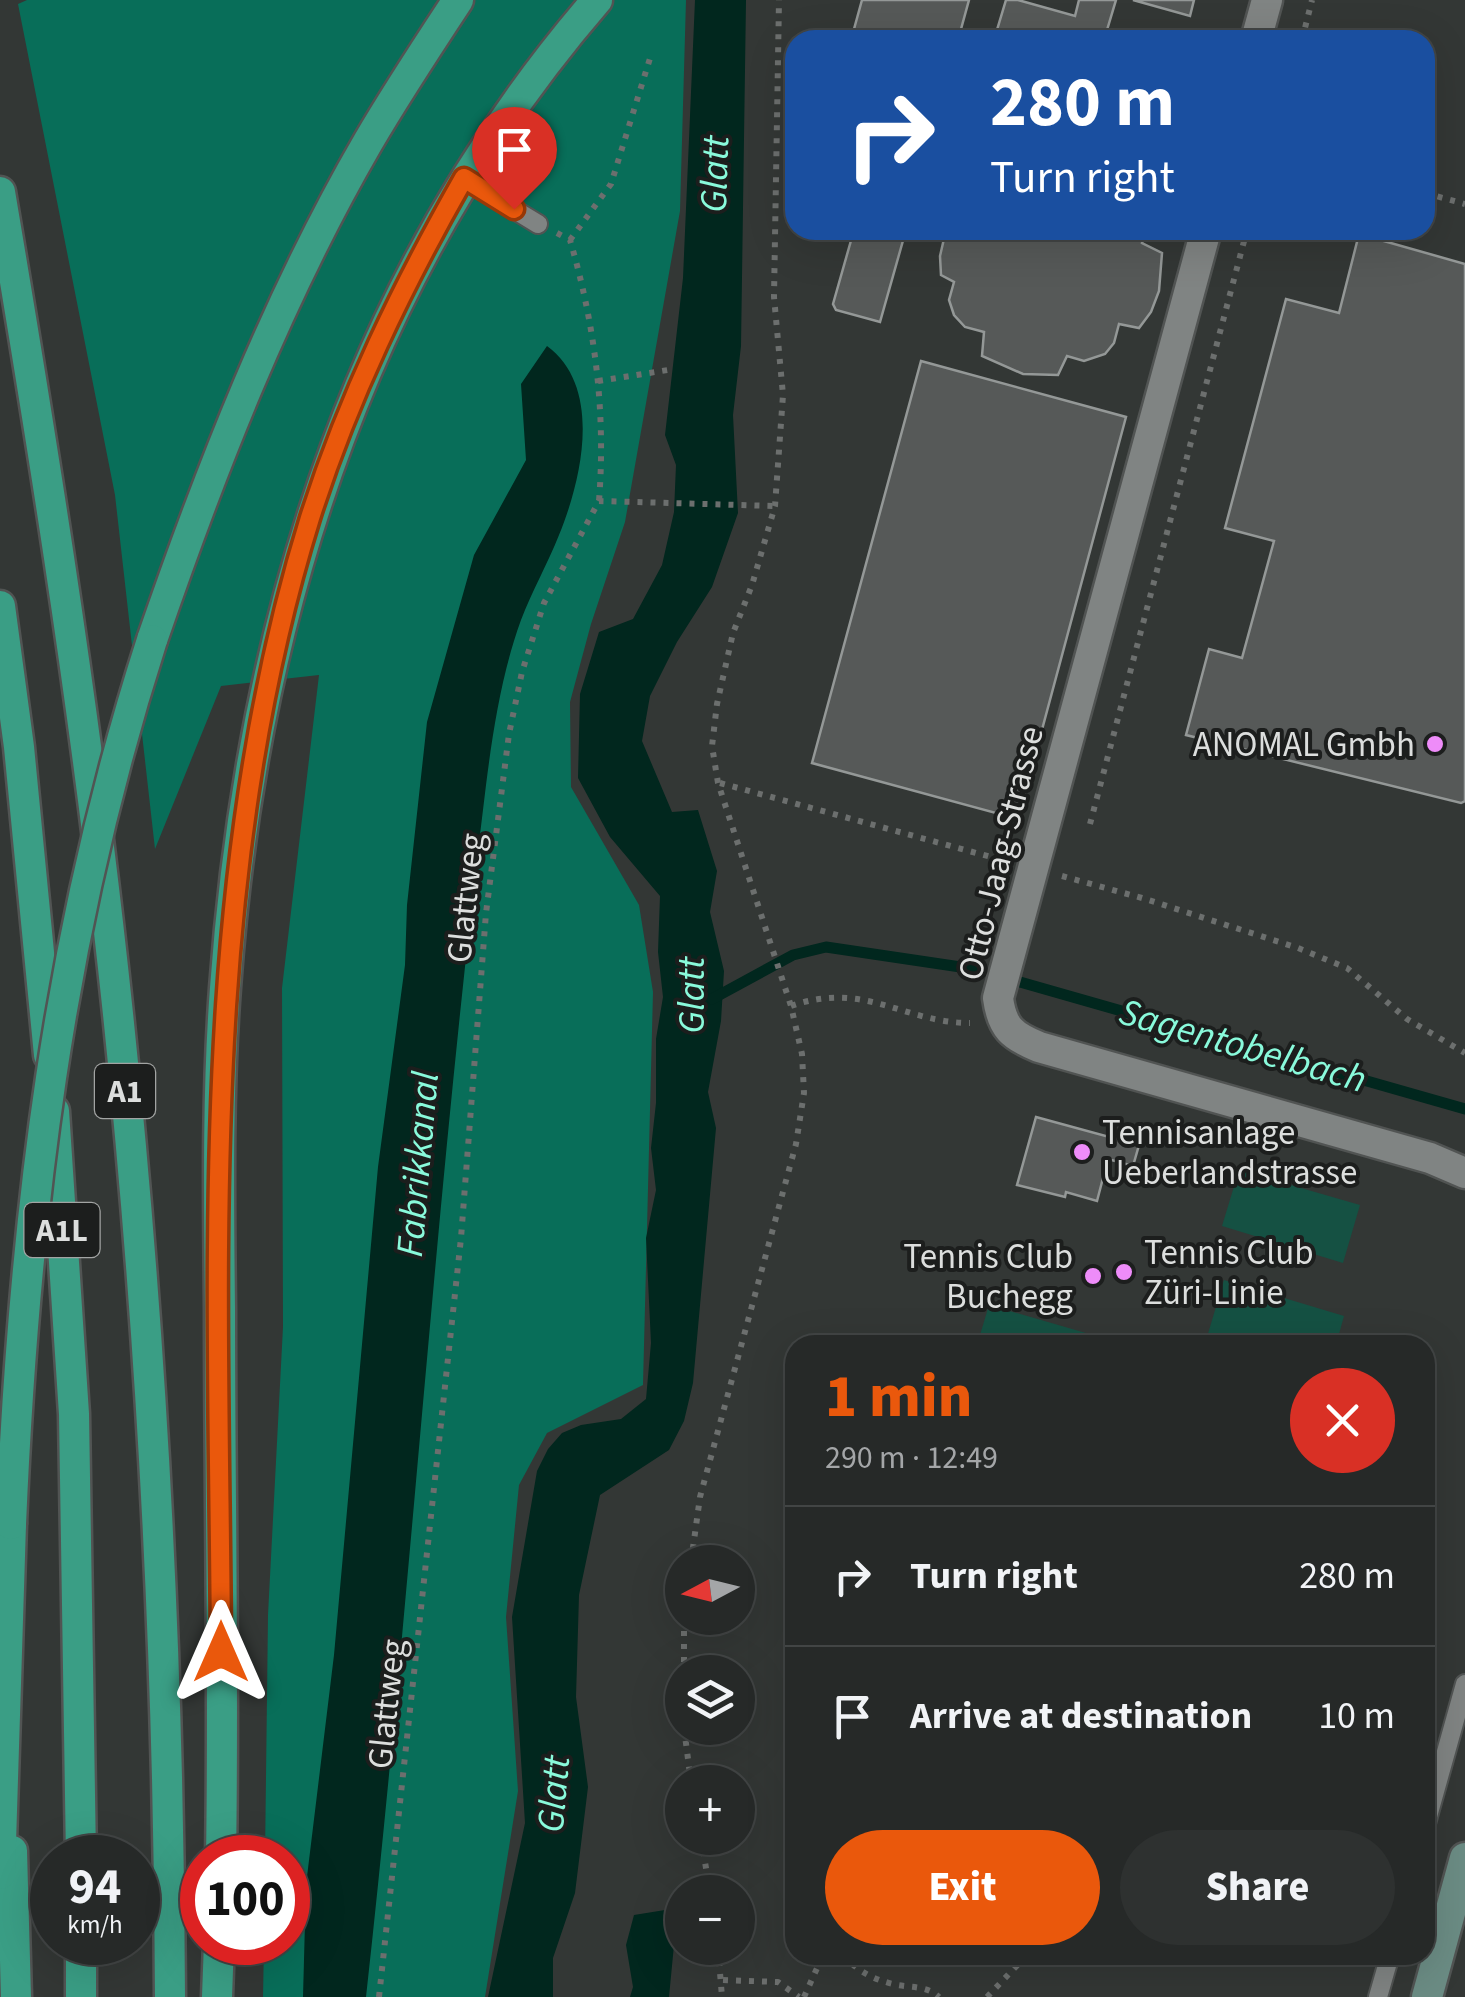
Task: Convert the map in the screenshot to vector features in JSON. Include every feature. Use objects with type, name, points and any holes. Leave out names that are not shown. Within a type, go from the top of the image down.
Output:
[{"type":"highway","points":[[0,1874],[11,1524],[25,1294],[53,1049],[89,860],[112,768],[152,640],[239,405],[306,259],[366,144],[458,0]]},
{"type":"highway","points":[[220,1835],[220,1086],[225,988],[242,837],[263,705],[310,518],[342,427],[380,338],[464,178],[526,87],[598,0]]},
{"type":"highway","name":"A1","points":[[0,192],[60,561],[106,904],[128,1114],[158,1518],[166,1689],[170,1997]]},
{"type":"highway","name":"A1L","points":[[0,606],[37,926],[68,1319],[78,1568],[81,1835]]},
{"type":"highway","points":[[8,1678],[16,1997]]},
{"type":"highway","points":[[81,1965],[81,1997]]},
{"type":"highway","points":[[217,1997],[218,1965]]},
{"type":"main road","points":[[1427,1997],[1465,1858]]},
{"type":"street","points":[[1259,30],[1267,0]]},
{"type":"street","name":"Otto-Jaag-Strasse","points":[[1203,240],[998,998],[1001,1020],[1012,1036],[1039,1047],[1430,1158],[1465,1173]]},
{"type":"lane","points":[[464,178],[538,224]]},
{"type":"lane","points":[[1435,1792],[1465,1684]]},
{"type":"lane","points":[[1378,1997],[1387,1965]]},
{"type":"path","points":[[693,1545],[700,1497],[796,1144],[804,1093],[802,1054],[791,1006],[718,783],[712,746],[733,633],[775,506],[783,395],[774,297],[779,0]]},
{"type":"path","points":[[1304,30],[1312,0]]},
{"type":"path","points":[[570,240],[612,184],[651,55]]},
{"type":"path","points":[[1435,196],[1465,204]]},
{"type":"path","points":[[538,224],[570,240],[587,299],[603,448],[600,501],[775,506]]},
{"type":"path","points":[[1090,824],[1244,240]]},
{"type":"path","points":[[598,381],[668,370]]},
{"type":"path","name":"Glattweg","points":[[380,1997],[461,1238],[486,913],[510,734],[522,672],[544,603],[600,501]]},
{"type":"path","points":[[718,783],[1142,898],[1298,948],[1347,968],[1407,1019],[1465,1054]]},
{"type":"path","points":[[791,1006],[818,996],[867,999],[959,1023],[1001,1020]]},
{"type":"path","points":[[721,1965],[722,1997]]},
{"type":"path","points":[[723,1980],[778,1982],[802,1997],[819,1965]]},
{"type":"path","points":[[854,1965],[863,1974],[932,1990],[940,1997]]},
{"type":"path","points":[[987,1997],[1018,1965]]},
{"type":"shaded area","points":[[1239,1170],[1360,1205],[1343,1263],[1222,1226]]},
{"type":"shaded area","points":[[1224,1280],[1344,1316],[1339,1335],[1208,1335]]},
{"type":"shaded area","points":[[989,1305],[1093,1335],[980,1335]]},
{"type":"green space","points":[[27,0],[686,0],[680,211],[625,522],[570,702],[571,787],[639,905],[653,992],[643,1385],[547,1433],[519,1485],[506,1617],[518,1791],[485,1997],[263,1997],[264,1965],[310,1965],[310,1835],[265,1835],[268,1615],[283,1327],[282,988],[319,675],[221,686],[155,849],[115,495],[18,4]]},
{"type":"water","name":"Glatt","points":[[695,0],[746,0],[741,346],[733,415],[738,513],[712,587],[677,642],[650,696],[642,741],[672,812],[698,810],[717,871],[710,912],[724,971],[721,1021],[708,1092],[716,1128],[693,1383],[684,1421],[669,1450],[600,1495],[579,1595],[576,1697],[588,1787],[575,1893],[553,1958],[553,1997],[488,1997],[525,1823],[512,1617],[537,1471],[562,1433],[581,1425],[621,1419],[646,1399],[651,1343],[646,1238],[656,1190],[651,1148],[656,1039],[663,997],[658,952],[660,896],[610,837],[578,778],[580,694],[599,632],[633,619],[662,565],[674,512],[676,465],[665,435],[683,278]]},
{"type":"water","name":"Fabrikkanal","points":[[547,346],[565,364],[576,385],[581,409],[580,461],[555,546],[514,640],[489,764],[452,1088],[366,1997],[303,1997],[304,1965],[310,1965],[310,1852],[334,1655],[378,1167],[405,965],[407,905],[427,722],[474,555],[526,460],[521,384]]},
{"type":"water","points":[[665,1910],[665,1965],[672,1965],[669,1997],[630,1997],[633,1987],[626,1945],[634,1915]]},
{"type":"building","points":[[862,0],[969,0],[961,30],[854,30]]},
{"type":"building","points":[[1006,0],[1075,16],[1079,0],[1116,0],[1107,30],[997,30]]},
{"type":"building","points":[[1133,0],[1194,0],[1190,16]]},
{"type":"building","points":[[851,240],[903,240],[880,322],[836,310],[833,304]]},
{"type":"building","points":[[944,240],[1143,240],[1162,253],[1159,291],[1139,328],[1119,324],[1114,343],[1105,354],[1084,361],[1067,356],[1058,375],[1023,374],[982,356],[984,332],[965,327],[954,315],[949,300],[954,282],[941,275]]},
{"type":"building","points":[[1357,240],[1380,240],[1465,264],[1465,801],[1461,803],[1186,735],[1209,649],[1242,658],[1274,541],[1225,528],[1286,299],[1339,313]]},
{"type":"building","points":[[921,361],[1126,417],[1018,819],[812,763]]},
{"type":"building","name":"Tennisanlage Ueberlandstrasse","points":[[1036,1117],[1139,1145],[1133,1166],[1108,1159],[1097,1201],[1017,1185]]},
{"type":"waterway","name":"Sagentobelbach","points":[[712,999],[793,955],[826,947],[974,969]]},
{"type":"waterway","name":"Sagentobelbach","points":[[1020,982],[1465,1109]]},
{"type":"place","name":"ANOMAL Gmbh","points":[[1435,744]]},
{"type":"place","name":"Tennisanlage Ueberlandstrasse","points":[[1082,1152]]},
{"type":"place","name":"Tennis Club Züri-Linie","points":[[1124,1272]]},
{"type":"place","name":"Tennis Club Buchegg","points":[[1093,1276]]},
{"type":"route","points":[[221,1652],[220,1086],[234,893],[263,705],[310,518],[342,427],[422,252],[464,178],[514,209]]}]
